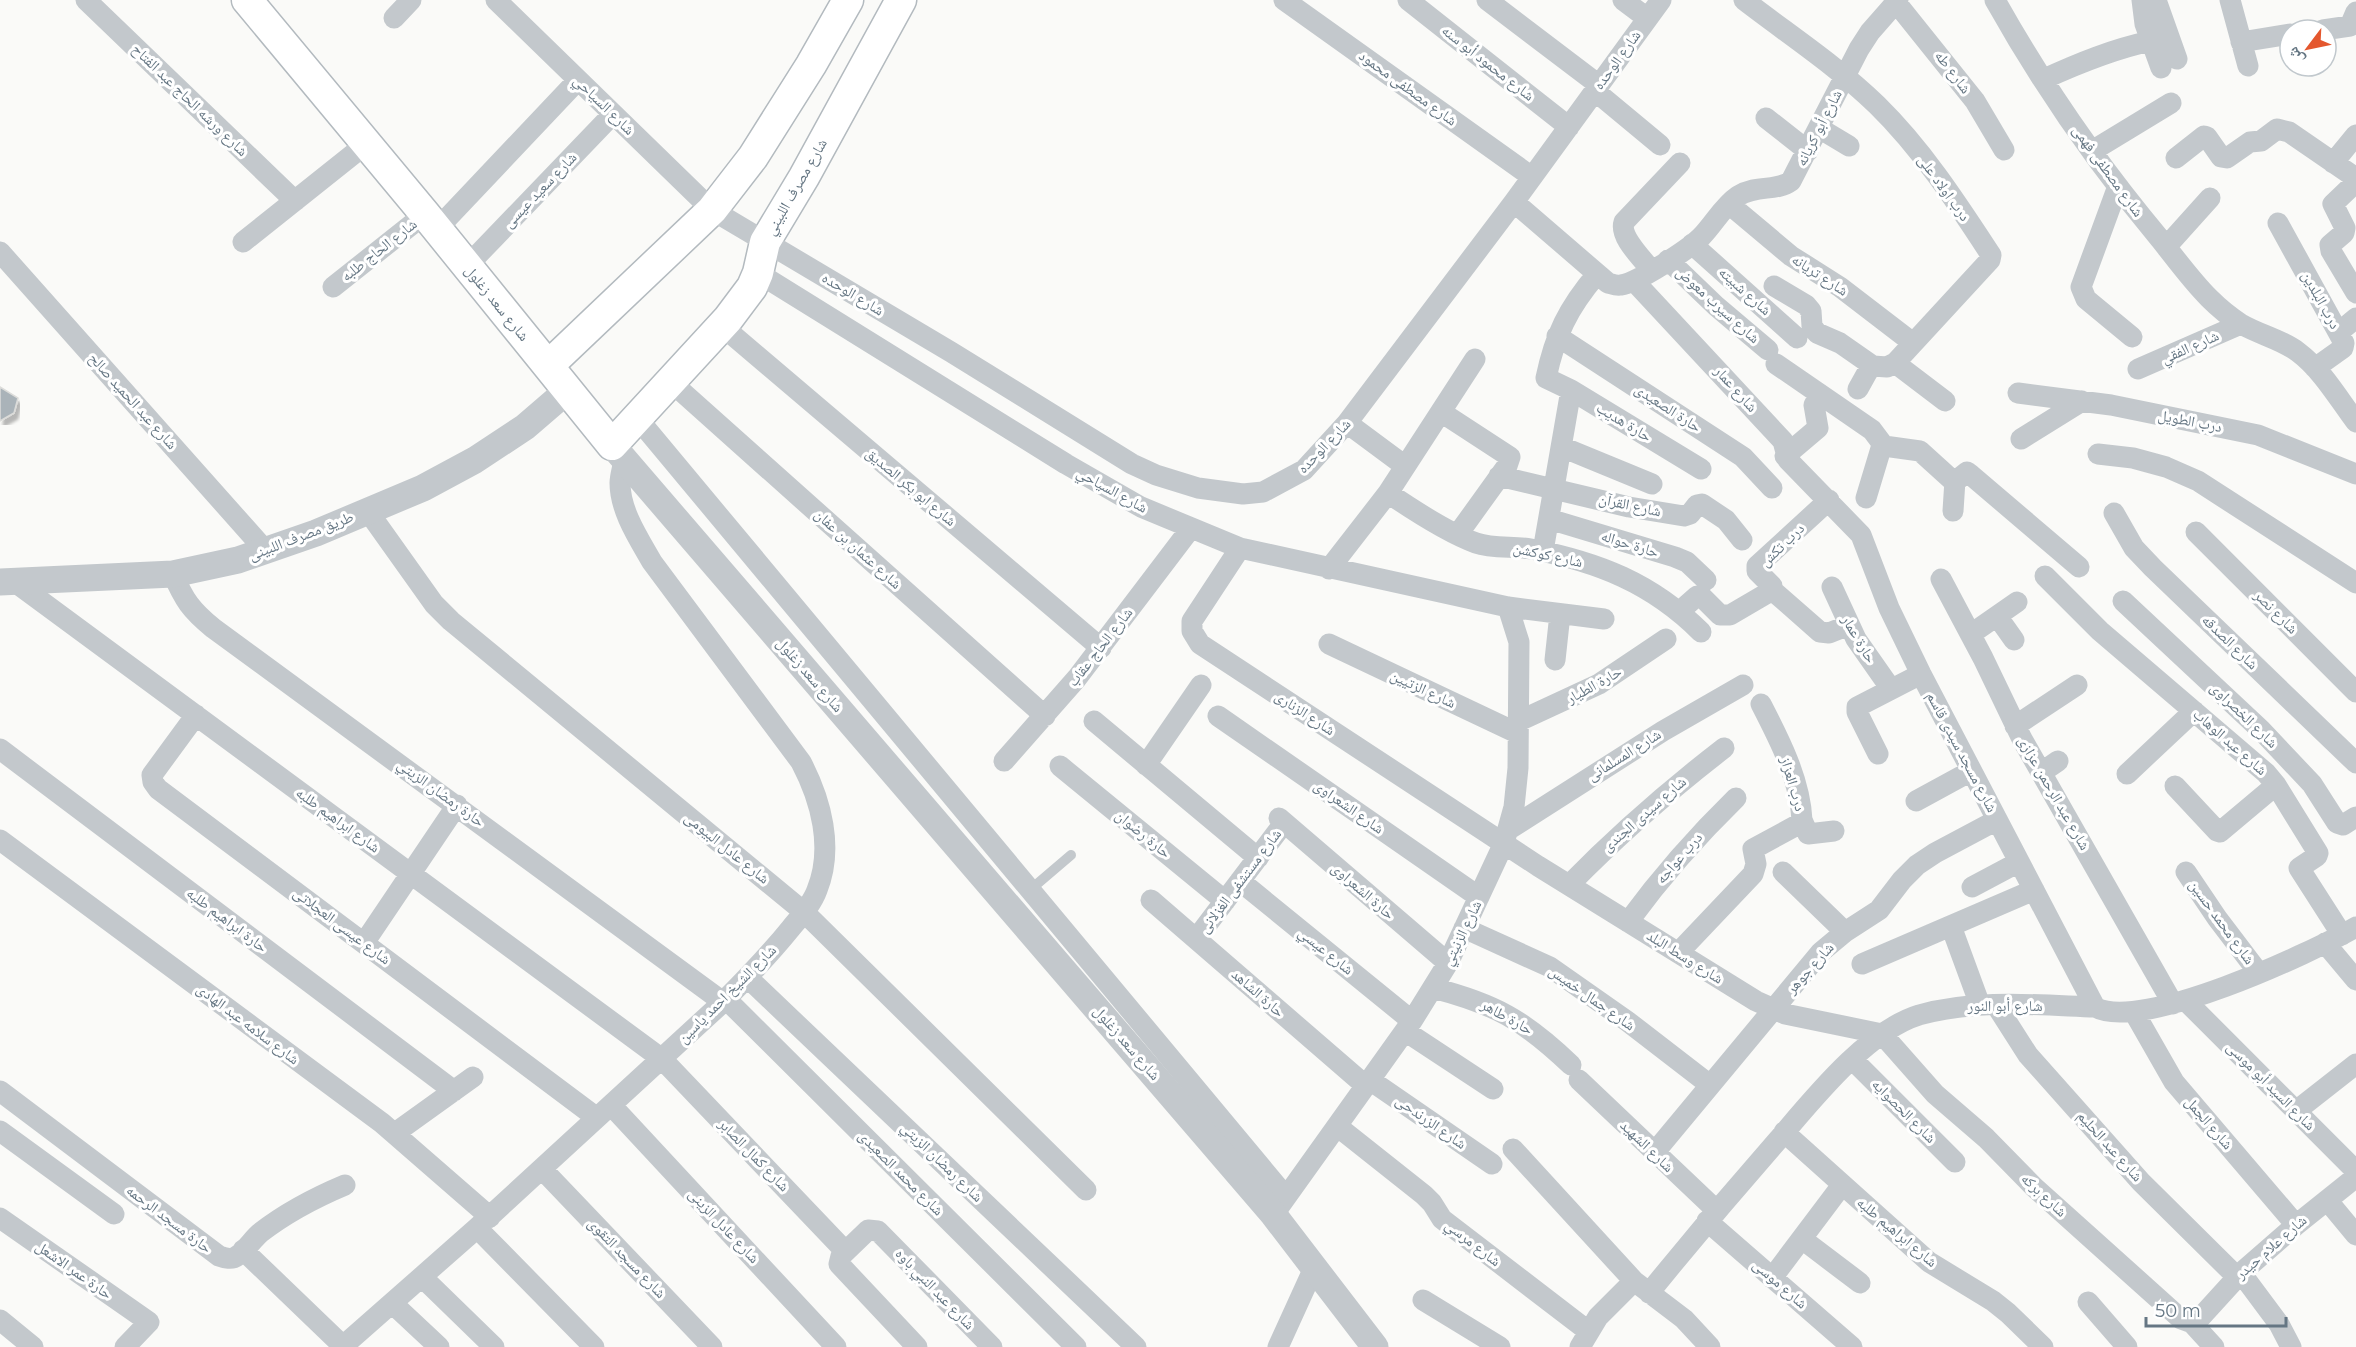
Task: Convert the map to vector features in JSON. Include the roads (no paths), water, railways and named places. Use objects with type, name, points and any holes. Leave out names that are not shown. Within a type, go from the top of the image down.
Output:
[{"type":"main road","name":"شارع سعد زغلول","points":[[247,0],[618,452]]},
{"type":"main road","points":[[548,366],[712,210],[753,157],[790,100],[848,0]]},
{"type":"main road","name":"شارع مصرف اللبيني","points":[[618,452],[638,419],[722,326],[752,287],[758,273],[765,242],[804,177],[901,0]]},
{"type":"main road","points":[[811,65],[851,88]]},
{"type":"main road","points":[[790,100],[832,124]]},
{"type":"street","name":"شارع ورشه الحاج عبد الفتاح","points":[[86,0],[295,201]]},
{"type":"street","points":[[394,18],[411,0]]},
{"type":"street","name":"شارع السياحي","points":[[496,0],[712,210]]},
{"type":"street","name":"شارع مصطفى محمود","points":[[1284,0],[1532,177]]},
{"type":"street","name":"شارع محمود أبو سنه","points":[[1407,0],[1569,127]]},
{"type":"street","points":[[1487,0],[1597,88],[1660,145]]},
{"type":"street","points":[[1623,0],[1647,18]]},
{"type":"street","name":"شارع الوحده","points":[[712,210],[951,352],[1132,464],[1156,475],[1198,488],[1243,494],[1263,492],[1280,485],[1304,470],[1347,423],[1514,202],[1661,0]]},
{"type":"street","name":"درب اولاد على","points":[[1744,0],[1844,76],[1876,105],[1907,138],[1991,255],[1990,260],[1894,363]]},
{"type":"street","name":"شارع مصطفى فهمى","points":[[1995,0],[2092,152],[2166,247],[2210,298],[2241,324],[2299,353],[2314,368],[2356,422]]},
{"type":"street","points":[[2142,0],[2145,24],[2151,41],[2169,63],[2156,0]]},
{"type":"street","points":[[2230,0],[2248,66]]},
{"type":"street","name":"شارع أبو كريانه","points":[[1651,270],[1692,244],[1730,204],[1749,190],[1762,186],[1785,185],[1791,181],[1808,152],[1844,76],[1870,32],[1896,1]]},
{"type":"street","name":"شارع طه","points":[[1896,1],[1975,101],[2004,150]]},
{"type":"street","points":[[2338,28],[2350,26],[2356,12]]},
{"type":"street","points":[[2241,42],[2278,36]]},
{"type":"street","points":[[2044,79],[2096,56],[2125,46],[2151,41]]},
{"type":"street","name":"شارع الحاج طلبه","points":[[333,287],[431,222],[578,80]]},
{"type":"street","points":[[2092,152],[2171,104]]},
{"type":"street","name":"شارع سعيد عيسى","points":[[467,266],[613,114]]},
{"type":"street","points":[[1766,118],[1808,152]]},
{"type":"street","points":[[1819,128],[1849,146]]},
{"type":"street","points":[[2176,158],[2204,136],[2221,157],[2227,158],[2250,142],[2260,141],[2277,129],[2289,132],[2333,162],[2356,180],[2333,204],[2345,228],[2344,233],[2330,245],[2331,251],[2356,293]]},
{"type":"street","points":[[2333,162],[2356,135]]},
{"type":"street","points":[[243,242],[366,144]]},
{"type":"street","points":[[1514,202],[1597,274],[1615,285],[1651,270],[1624,234],[1622,226],[1680,163]]},
{"type":"street","points":[[2118,186],[2081,287],[2086,299],[2132,337]]},
{"type":"street","points":[[2166,247],[2210,198]]},
{"type":"street","name":"شارع تريانه","points":[[1730,204],[1791,256],[1840,286],[1913,343]]},
{"type":"street","name":"درب البلدين","points":[[2278,223],[2344,343],[2343,348],[2314,368]]},
{"type":"street","name":"شارع شبيته","points":[[1692,244],[1797,338]]},
{"type":"street","name":"شارع عبد الحميد صالح","points":[[0,252],[265,550]]},
{"type":"street","name":"شارع سيرب معوض","points":[[1651,270],[1716,306],[1772,357],[1820,394]]},
{"type":"street","name":"شارع عمار","points":[[1651,270],[1783,441],[1785,456],[1829,500]]},
{"type":"street","name":"شارع السياحي","points":[[758,273],[1066,464],[1131,501],[1191,528],[1240,548],[1329,569],[1508,607],[1604,619]]},
{"type":"street","points":[[1557,336],[1578,297],[1597,274]]},
{"type":"street","points":[[1774,286],[1806,305],[1811,311],[1812,326],[1817,333],[1840,343],[1873,366],[1887,367],[1894,363],[1945,401]]},
{"type":"street","points":[[2339,332],[2356,318]]},
{"type":"street","name":"شارع الفقي","points":[[2138,369],[2241,324]]},
{"type":"street","name":"شارع ابو بكر الصديق","points":[[722,326],[1101,648]]},
{"type":"street","name":"حارة هديب","points":[[1557,336],[1546,378],[1571,390],[1701,469]]},
{"type":"street","name":"حارة الصعيدى","points":[[1557,336],[1743,457],[1772,488]]},
{"type":"street","points":[[933,382],[951,352]]},
{"type":"street","points":[[1329,569],[1388,493],[1475,359]]},
{"type":"street","points":[[1858,389],[1873,366]]},
{"type":"street","name":"شارع عثمان بن عفان","points":[[671,382],[1045,716]]},
{"type":"street","name":"طريق مصرف اللبينى","points":[[7,582],[173,574],[238,560],[315,533],[423,488],[476,460],[525,427],[568,390]]},
{"type":"street","points":[[1543,551],[1571,390]]},
{"type":"street","name":"درب الطويل","points":[[2018,393],[2082,401],[2258,435],[2356,474]]},
{"type":"street","points":[[1785,456],[1818,428],[1814,405],[1820,394],[1872,430],[1882,445],[1882,472],[1866,498]]},
{"type":"street","points":[[2021,439],[2082,401]]},
{"type":"street","points":[[1441,412],[1507,453],[1510,461],[1458,534]]},
{"type":"street","name":"شارع سعد زغلول","points":[[638,419],[1030,890],[1280,1206],[1314,1268],[1375,1347]]},
{"type":"street","points":[[1347,423],[1405,466]]},
{"type":"street","points":[[1882,445],[1920,452],[1955,480]]},
{"type":"street","points":[[1562,447],[1652,484]]},
{"type":"street","name":"شارع سعد زغلول","points":[[618,452],[1280,1206]]},
{"type":"street","name":"شارع الشيخ احمد ياسين","points":[[342,1346],[484,1223],[724,1001],[761,965],[804,912],[818,890],[823,866],[825,837],[819,805],[811,781],[801,762],[652,562],[636,535],[623,505],[618,452]]},
{"type":"street","points":[[2098,454],[2133,458],[2166,467],[2198,481],[2356,583]]},
{"type":"street","points":[[1955,480],[1967,472],[1971,474],[2079,567]]},
{"type":"street","name":"شارع القرآن","points":[[1499,476],[1629,507],[1684,516],[1690,514],[1697,505],[1702,504],[1726,520],[1742,540]]},
{"type":"street","points":[[1953,511],[1955,480]]},
{"type":"street","name":"شارع كوكشن","points":[[1388,493],[1478,544],[1543,551],[1605,568],[1645,587],[1680,611],[1701,632]]},
{"type":"street","name":"درب تكش","points":[[1680,611],[1697,596],[1701,596],[1720,615],[1730,615],[1772,589],[1771,584],[1757,571],[1757,566],[1829,500]]},
{"type":"street","name":"شارع مسجد سيدى قاسم","points":[[1829,500],[1862,535],[1889,608],[1921,674],[2095,1007]]},
{"type":"street","name":"شارع عادل البيومى","points":[[367,510],[417,581],[451,621],[804,912],[1086,1190]]},
{"type":"street","name":"شارع الصدقه","points":[[2114,513],[2134,549],[2356,763]]},
{"type":"street","name":"حارة حواله","points":[[1549,519],[1675,557],[1687,562],[1706,580]]},
{"type":"street","name":"شارع الحاج عقاب","points":[[1004,761],[1101,648],[1191,528]]},
{"type":"street","name":"شارع نصر","points":[[2196,532],[2356,692]]},
{"type":"street","name":"شارع الزنارى","points":[[1240,548],[1192,621],[1194,636],[1200,644],[1506,836]]},
{"type":"street","name":"حارة رمضان الزيتي","points":[[173,574],[192,611],[724,1001]]},
{"type":"street","name":"شارع عبد الوهاب","points":[[2045,576],[2100,631],[2266,773],[2276,785],[2318,853],[2299,868],[2341,935]]},
{"type":"street","name":"شارع عبد الرحمن عزازى","points":[[1941,579],[1971,634],[2015,726],[2050,766],[2180,1002]]},
{"type":"street","name":"شارع ابراهيم طلبه","points":[[7,582],[196,715],[662,1059]]},
{"type":"street","name":"حارة عمار","points":[[1832,587],[1849,625],[1891,689]]},
{"type":"street","points":[[1772,589],[1820,632],[1829,633],[1849,625]]},
{"type":"street","name":"شارع الخصراوى","points":[[2123,601],[2261,730],[2312,784],[2337,823],[2343,825],[2356,816]]},
{"type":"street","points":[[1971,634],[2018,602]]},
{"type":"street","name":"شارع الزنيتي","points":[[1280,1206],[1433,988],[1448,963],[1506,836],[1514,807],[1518,768],[1519,642],[1508,607]]},
{"type":"street","points":[[1556,660],[1560,614]]},
{"type":"street","points":[[1997,616],[2014,640]]},
{"type":"street","name":"حارة الطيار","points":[[1517,727],[1599,684],[1666,639]]},
{"type":"street","name":"شارع الزتيين","points":[[1329,644],[1517,727]]},
{"type":"street","points":[[1878,754],[1856,710],[1860,704],[1921,674]]},
{"type":"street","points":[[1146,765],[1201,685]]},
{"type":"street","name":"شارع المسلمانى","points":[[1506,836],[1663,731],[1743,685]]},
{"type":"street","points":[[2015,726],[2077,685]]},
{"type":"street","name":"درب العزاز","points":[[1678,953],[1753,874],[1755,864],[1753,849],[1802,820],[1796,788],[1787,759],[1761,704]]},
{"type":"street","points":[[2127,774],[2194,711]]},
{"type":"street","name":"شارع عيسى العجلاتى","points":[[196,715],[154,770],[153,782],[158,789],[364,943],[604,1111]]},
{"type":"street","name":"شارع الشعراوى","points":[[1218,716],[1479,897]]},
{"type":"street","points":[[1094,721],[1258,858]]},
{"type":"street","name":"شارع سيدى الجندى","points":[[1569,885],[1617,836],[1669,790],[1724,748]]},
{"type":"street","name":"حارة ابراهيم طلبه","points":[[0,749],[454,1090]]},
{"type":"street","name":"حارة رضوان","points":[[1060,766],[1225,901]]},
{"type":"street","points":[[1916,801],[1971,771]]},
{"type":"street","points":[[2175,786],[2220,832],[2276,785]]},
{"type":"street","name":"درب عواجه","points":[[1628,922],[1661,878],[1736,798]]},
{"type":"street","points":[[364,943],[457,805]]},
{"type":"street","points":[[1802,820],[1808,834],[1834,831]]},
{"type":"street","name":"شارع جوهر","points":[[1654,1153],[1821,952],[1845,932],[1879,910],[1917,865],[1997,820]]},
{"type":"street","name":"شارع مستشفى الغزلانى","points":[[1196,939],[1258,858],[1282,821]]},
{"type":"street","name":"حارة الشعراوى","points":[[1282,821],[1448,963]]},
{"type":"street","name":"شارع وسط البلد","points":[[1506,836],[1569,885],[1772,1010],[1882,1034]]},
{"type":"street","name":"شارع سلامه عبد الهادى","points":[[0,840],[395,1133],[484,1223],[594,1347]]},
{"type":"street","points":[[1972,888],[2019,862]]},
{"type":"street","points":[[1783,872],[1845,932]]},
{"type":"street","name":"شارع محمد حسين","points":[[2186,872],[2205,902],[2258,972]]},
{"type":"street","name":"شارع عيسي","points":[[1240,881],[1408,1026],[1493,1089]]},
{"type":"street","points":[[1862,964],[2034,890]]},
{"type":"street","name":"حارة الشاهد","points":[[1151,900],[1368,1083]]},
{"type":"street","name":"شارع عبد الحليم","points":[[1951,926],[1988,1005],[2025,1052],[2141,1182],[2239,1275],[2279,1324],[2291,1347]]},
{"type":"street","name":"شارع جمال خميس","points":[[1464,928],[1550,967],[1627,1021],[1710,1085]]},
{"type":"street","points":[[2341,935],[2356,980]]},
{"type":"street","name":"شارع أبو النور","points":[[1584,1339],[1609,1304],[1642,1287],[1712,1216],[1823,1087],[1882,1034],[1899,1023],[1963,1005],[2095,1007],[2103,1011],[2134,1012],[2180,1002],[2258,972],[2341,935]]},
{"type":"street","name":"شارع رمضان الزيتي","points":[[748,978],[1136,1347]]},
{"type":"street","name":"حارة طاهر","points":[[1433,988],[1472,998],[1508,1014],[1542,1037],[1575,1072]]},
{"type":"street","name":"شارع محمد الصعيدى","points":[[724,1001],[1076,1347]]},
{"type":"street","name":"شارع السيد أبو موسى","points":[[2180,1002],[2356,1171]]},
{"type":"street","name":"شارع الجمل","points":[[2134,1012],[2174,1082],[2296,1225]]},
{"type":"street","name":"شارع بركه","points":[[1882,1034],[1935,1094],[1986,1138],[2034,1187],[2201,1339]]},
{"type":"street","name":"شارع كمال الصابر","points":[[662,1059],[846,1251]]},
{"type":"street","name":"شارع الحصوايه","points":[[1853,1060],[1955,1162]]},
{"type":"street","points":[[2296,1111],[2356,1064]]},
{"type":"street","name":"شارع الشهيد","points":[[1575,1072],[1712,1216]]},
{"type":"street","points":[[395,1133],[473,1077]]},
{"type":"street","name":"شارع الزرندحى","points":[[1368,1083],[1492,1164]]},
{"type":"street","name":"حارة مسجد الرحمه","points":[[0,1091],[219,1256],[231,1258],[243,1250]]},
{"type":"street","name":"شارع عادل الزينى","points":[[604,1111],[836,1347]]},
{"type":"street","name":"شارع مرسي","points":[[1337,1126],[1424,1195],[1442,1219],[1584,1339]]},
{"type":"street","points":[[0,1131],[114,1214]]},
{"type":"street","name":"شارع ابراهيم طلبه","points":[[1784,1132],[1929,1262],[2001,1307],[2043,1347]]},
{"type":"street","points":[[1513,1149],[1642,1287],[1684,1319],[1699,1343]]},
{"type":"street","name":"شارع مسجد التقوى","points":[[542,1169],[712,1347]]},
{"type":"street","name":"شارع علام حيدر","points":[[2201,1339],[2200,1318],[2239,1275],[2356,1177]]},
{"type":"street","points":[[342,1346],[243,1250],[284,1215],[313,1198],[345,1185]]},
{"type":"street","points":[[1772,1278],[1842,1185]]},
{"type":"street","points":[[2327,1200],[2356,1235]]},
{"type":"street","name":"شارع موسى","points":[[1712,1216],[1772,1278],[1852,1347]]},
{"type":"street","name":"حارة عمر الاشعل","points":[[0,1218],[149,1323],[125,1347]]},
{"type":"street","name":"شارع عبد النبي باوه","points":[[846,1251],[868,1230],[878,1231],[992,1347]]},
{"type":"street","points":[[1802,1239],[1860,1283]]},
{"type":"street","points":[[846,1251],[840,1258],[839,1264],[917,1347]]},
{"type":"street","points":[[1278,1347],[1314,1268]]},
{"type":"street","points":[[422,1277],[494,1347]]},
{"type":"street","points":[[1424,1300],[1500,1347]]},
{"type":"street","points":[[2088,1302],[2127,1347]]},
{"type":"street","points":[[392,1303],[439,1347]]},
{"type":"street","points":[[0,1320],[33,1347]]},
{"type":"lane","points":[[1030,890],[1071,855]]}]
